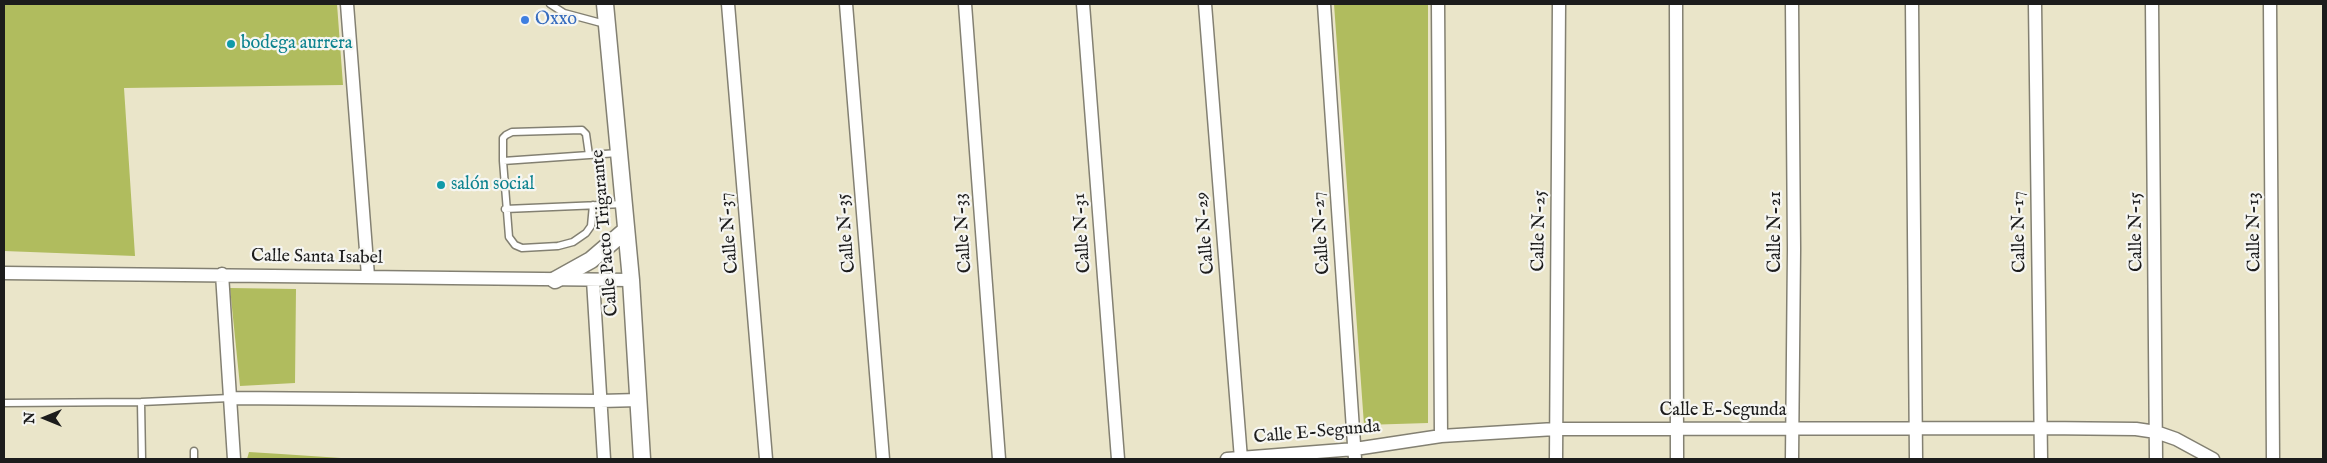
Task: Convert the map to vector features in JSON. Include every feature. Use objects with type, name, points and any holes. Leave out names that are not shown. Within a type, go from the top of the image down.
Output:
[{"type":"street","points":[[347,4],[368,276]]},
{"type":"street","name":"Calle Pacto Trigarante","points":[[605,4],[624,204],[642,459]]},
{"type":"street","name":"Calle N-37","points":[[728,4],[766,459]]},
{"type":"street","name":"Calle N-35","points":[[846,4],[883,459]]},
{"type":"street","name":"Calle N-33","points":[[965,4],[999,459]]},
{"type":"street","name":"Calle N-31","points":[[1083,4],[1118,459]]},
{"type":"street","name":"Calle N-29","points":[[1204,4],[1241,459]]},
{"type":"street","name":"Calle N-27","points":[[1324,4],[1355,454]]},
{"type":"street","points":[[1438,4],[1441,436]]},
{"type":"street","name":"Calle N-25","points":[[1556,459],[1559,4]]},
{"type":"street","points":[[1676,4],[1677,459]]},
{"type":"street","name":"Calle N-21","points":[[1792,4],[1794,249],[1792,459]]},
{"type":"street","points":[[1912,4],[1916,459]]},
{"type":"street","name":"Calle N-17","points":[[2035,4],[2041,459]]},
{"type":"street","name":"Calle N-15","points":[[2152,4],[2156,459]]},
{"type":"street","name":"Calle N-13","points":[[2270,4],[2274,459]]},
{"type":"street","points":[[555,280],[591,260],[626,230]]},
{"type":"street","name":"Calle Santa Isabel","points":[[4,273],[630,280]]},
{"type":"street","points":[[222,274],[234,459]]},
{"type":"street","points":[[593,280],[604,459]]},
{"type":"street","points":[[230,398],[639,400]]},
{"type":"street","name":"Calle E-Segunda","points":[[1227,459],[1355,454],[1441,436],[1555,429],[1676,428],[2116,428],[2156,432],[2176,439],[2213,459]]},
{"type":"lane","points":[[550,4],[564,13],[608,25]]},
{"type":"lane","points":[[588,155],[586,134],[582,130],[512,132],[503,138],[505,209],[509,237],[515,245],[522,248],[558,246],[573,242],[586,233],[591,226],[593,205]]},
{"type":"lane","points":[[503,161],[619,153]]},
{"type":"lane","points":[[505,209],[624,204]]},
{"type":"lane","points":[[4,403],[141,402],[230,398]]},
{"type":"lane","points":[[141,402],[142,459]]},
{"type":"lane","points":[[194,450],[194,459]]},
{"type":"green space","points":[[4,4],[337,4],[343,85],[124,88],[135,256],[4,251]]},
{"type":"green space","points":[[1334,4],[1428,4],[1428,423],[1364,425]]},
{"type":"green space","points":[[230,288],[296,289],[295,383],[240,386]]},
{"type":"green space","points":[[249,452],[281,454],[356,459],[247,459]]},
{"type":"place","name":"Oxxo","points":[[525,20]]},
{"type":"place","name":"bodega aurrera","points":[[231,44]]},
{"type":"place","name":"salón social","points":[[441,185]]}]
